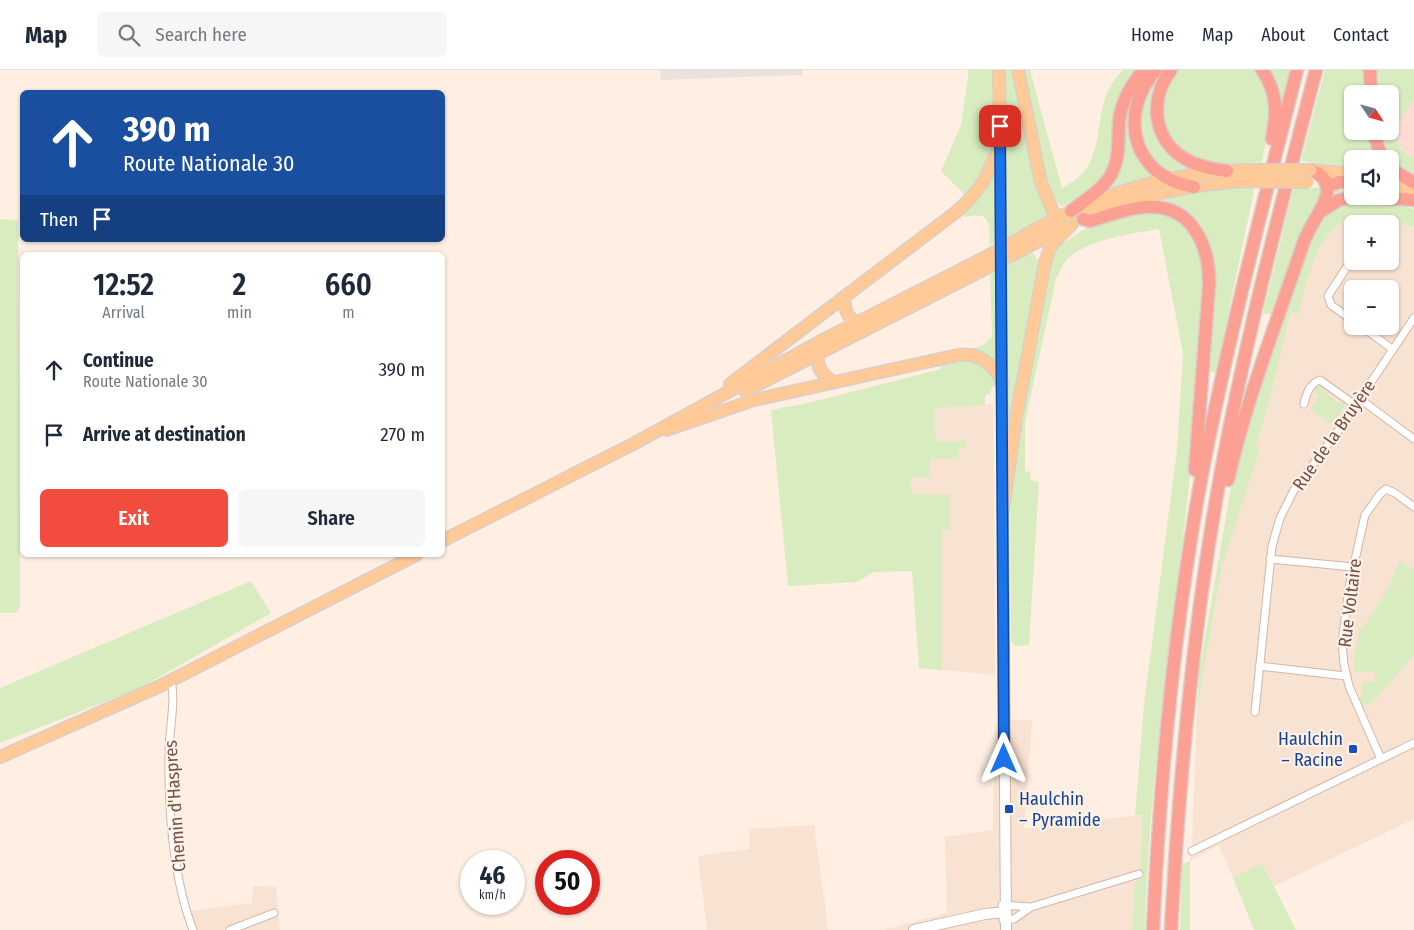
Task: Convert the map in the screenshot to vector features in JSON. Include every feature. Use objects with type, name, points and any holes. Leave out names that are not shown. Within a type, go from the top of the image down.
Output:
[{"type":"highway","points":[[1144,70],[1129,91],[1122,110],[1117,158],[1113,169],[1075,218],[1090,221],[1142,207],[1166,210],[1184,219],[1194,228],[1206,252],[1209,286],[1201,414],[1186,542],[1184,590]]},
{"type":"highway","points":[[1156,70],[1138,98],[1134,131],[1139,148],[1147,162],[1171,180],[1194,186]]},
{"type":"highway","points":[[1171,70],[1162,84],[1157,100],[1157,120],[1163,135],[1172,148],[1189,161],[1227,171]]},
{"type":"highway","points":[[1251,253],[1257,208],[1276,116],[1274,94],[1262,70]]},
{"type":"highway","points":[[1153,930],[1167,729],[1184,590],[1214,415],[1251,253],[1297,70]]},
{"type":"highway","points":[[1172,930],[1182,766],[1202,593],[1219,484],[1239,383],[1316,70]]},
{"type":"highway","points":[[1370,70],[1371,85]]},
{"type":"highway","points":[[1310,176],[1320,174],[1330,183],[1344,182]]},
{"type":"highway","points":[[1399,174],[1414,183]]},
{"type":"highway","points":[[1202,593],[1237,444],[1306,234],[1326,197],[1330,183]]},
{"type":"highway","points":[[1399,197],[1414,198]]},
{"type":"highway","points":[[1316,216],[1335,202],[1344,200]]},
{"type":"main road","points":[[914,930],[1004,917],[999,70]]},
{"type":"main road","points":[[1018,70],[1041,183],[1056,218],[1049,236]]},
{"type":"main road","points":[[685,414],[732,383],[966,204],[987,176],[1000,145]]},
{"type":"main road","points":[[1035,243],[1118,193],[1171,180],[1227,171],[1245,176]]},
{"type":"main road","points":[[445,539],[634,443],[856,323],[1018,246],[1056,218],[1075,218],[1133,201],[1245,176],[1344,174]]},
{"type":"main road","points":[[1330,183],[1344,185]]},
{"type":"main road","points":[[1399,183],[1414,187]]},
{"type":"main road","points":[[1399,194],[1414,198]]},
{"type":"main road","points":[[1003,510],[1016,418],[1045,262],[1050,247],[1075,218]]},
{"type":"main road","points":[[1018,246],[1024,240],[1035,243],[1042,250],[1045,262]]},
{"type":"main road","points":[[663,431],[817,356],[977,267]]},
{"type":"main road","points":[[845,297],[846,312],[856,323],[867,326],[881,322]]},
{"type":"main road","points":[[823,340],[817,356],[820,371],[834,382]]},
{"type":"main road","points":[[634,443],[738,404],[962,355],[972,355],[984,360],[997,372],[1002,382]]},
{"type":"main road","points":[[0,757],[171,681],[412,557]]},
{"type":"street","points":[[1344,269],[1329,291],[1328,298],[1331,305],[1344,314]]},
{"type":"street","name":"Rue de la Bruyère","points":[[1255,712],[1270,559],[1279,522],[1289,499],[1358,402],[1392,348],[1414,318]]},
{"type":"street","points":[[1374,335],[1392,348]]},
{"type":"street","points":[[1304,404],[1314,382],[1320,380],[1358,402],[1414,439]]},
{"type":"street","name":"Rue Voltaire","points":[[1381,759],[1346,676],[1342,639],[1353,567],[1366,513],[1384,490],[1390,490],[1414,507]]},
{"type":"street","points":[[1270,559],[1353,567]]},
{"type":"street","points":[[1259,666],[1346,676]]},
{"type":"street","name":"Chemin d'Haspres","points":[[171,681],[173,693],[168,754],[172,817],[184,900],[193,930]]},
{"type":"street","points":[[1192,851],[1414,743]]},
{"type":"street","points":[[1004,917],[1031,906],[1139,874]]},
{"type":"street","points":[[1004,917],[1014,919],[1031,906]]},
{"type":"street","points":[[230,930],[274,913]]},
{"type":"shaded area","points":[[660,70],[802,70],[803,75],[661,80]]},
{"type":"shaded area","points":[[1414,100],[1414,158],[1400,148],[1398,140],[1399,121]]},
{"type":"shaded area","points":[[1344,221],[1344,270],[1399,270],[1399,224],[1414,227],[1414,819],[1274,886],[1262,863],[1233,878],[1219,845],[1190,861],[1197,711],[1222,566],[1260,449],[1256,447],[1289,319],[1291,313],[1298,314],[1309,270],[1326,238],[1340,223]]},
{"type":"shaded area","points":[[993,404],[995,675],[942,670],[942,531],[950,530],[949,494],[911,494],[910,477],[929,478],[930,459],[958,459],[959,448],[965,441],[936,442],[935,408]]},
{"type":"shaded area","points":[[1013,720],[1032,720],[1024,829],[1142,815],[1140,879],[1135,882],[1132,930],[883,930],[947,913],[945,837],[993,830],[995,724]]},
{"type":"shaded area","points":[[814,825],[828,930],[707,930],[698,856],[749,849],[749,829]]},
{"type":"shaded area","points":[[253,886],[276,887],[280,930],[190,930],[183,912],[252,903]]},
{"type":"green space","points":[[969,70],[1030,70],[1062,188],[1081,175],[1091,160],[1107,93],[1123,70],[1291,70],[1280,109],[1268,129],[1262,162],[1217,165],[1076,200],[1062,206],[1053,198],[1047,184],[1024,74],[1049,215],[1031,230],[990,245],[987,220],[979,216],[964,217],[961,202],[964,194],[941,171],[961,125]]},
{"type":"green space","points":[[1325,70],[1414,70],[1414,100],[1399,121],[1399,85],[1344,85],[1344,140],[1398,140],[1400,148],[1414,158],[1414,176],[1399,177],[1399,150],[1344,150],[1344,167],[1301,161]]},
{"type":"green space","points":[[1255,186],[1216,372],[1199,371],[1186,511],[1153,790],[1145,930],[1132,930],[1135,882],[1140,878],[1142,815],[1135,815],[1144,704],[1177,450],[1183,353],[1159,229],[1109,239],[1084,248],[1073,254],[1065,262],[1056,279],[1025,423],[1025,471],[1030,472],[1031,480],[1039,482],[1029,645],[1015,646],[1011,642],[1010,504],[1021,421],[1008,420],[1007,388],[992,387],[990,394],[985,395],[985,405],[935,408],[936,441],[966,441],[966,448],[959,448],[958,459],[930,459],[929,478],[910,477],[912,494],[950,494],[950,530],[942,531],[942,670],[919,668],[912,571],[874,572],[857,582],[788,586],[771,410],[808,403],[941,369],[937,354],[982,346],[992,337],[990,275],[1032,252],[1037,259],[1050,263],[1058,247],[1087,227],[1121,214],[1156,214],[1167,196],[1212,189]]},
{"type":"green space","points":[[1294,186],[1344,190],[1344,205],[1395,205],[1414,209],[1414,227],[1399,223],[1399,215],[1344,215],[1344,221],[1333,230],[1316,256],[1298,314],[1291,313],[1256,447],[1260,449],[1222,566],[1197,711],[1199,673],[1234,470],[1283,316],[1263,313]]},
{"type":"green space","points":[[0,219],[18,220],[20,606],[16,613],[0,613]]},
{"type":"green space","points":[[1318,383],[1324,384],[1323,391],[1339,403],[1344,401],[1345,405],[1332,424],[1310,409],[1319,396],[1314,390]]},
{"type":"green space","points":[[1399,560],[1414,570],[1414,655],[1374,701],[1362,706],[1360,701],[1363,681],[1374,682],[1376,672],[1353,671],[1359,628],[1362,630],[1390,586]]},
{"type":"green space","points":[[251,581],[271,613],[140,688],[0,743],[0,688]]},
{"type":"green space","points":[[1190,861],[1190,930],[1180,930],[1182,864]]},
{"type":"green space","points":[[1262,863],[1296,930],[1254,930],[1233,878]]},
{"type":"place","name":"Haulchin – Racine","points":[[1353,749]]},
{"type":"place","name":"Haulchin – Pyramide","points":[[1009,809]]},
{"type":"route","points":[[1000,126],[1004,759]]}]
